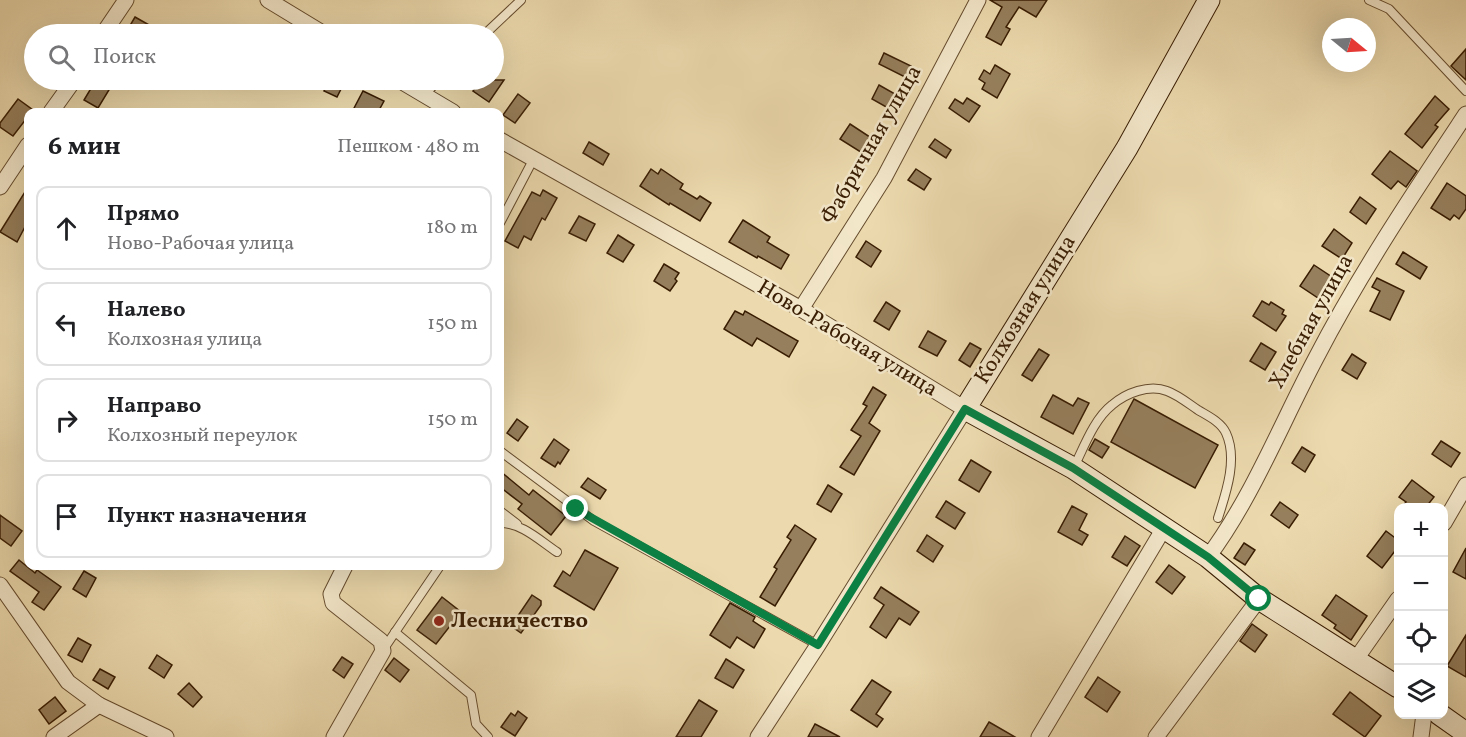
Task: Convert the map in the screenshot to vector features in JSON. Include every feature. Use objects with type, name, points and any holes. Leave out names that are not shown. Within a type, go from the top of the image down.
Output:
[{"type":"street","points":[[110,24],[126,0]]},
{"type":"street","points":[[268,0],[308,24]]},
{"type":"street","name":"Фабричная улица","points":[[801,309],[884,178],[978,0]]},
{"type":"street","name":"Колхозная улица","points":[[759,737],[1126,148],[1209,0]]},
{"type":"street","points":[[54,108],[67,90]]},
{"type":"street","points":[[417,90],[444,108]]},
{"type":"street","name":"Хлебная улица","points":[[1208,557],[1228,530],[1317,356],[1381,242],[1466,114]]},
{"type":"street","name":"Ново-Рабочая улица","points":[[504,142],[801,309],[965,409],[1073,468],[1208,557],[1259,599],[1394,684]]},
{"type":"street","points":[[0,187],[24,151]]},
{"type":"street","points":[[1448,515],[1466,485]]},
{"type":"street","points":[[1039,737],[1164,528]]},
{"type":"street","points":[[334,737],[383,651],[381,641],[333,603],[331,594],[343,570]]},
{"type":"street","points":[[0,585],[68,682],[99,705],[166,737]]},
{"type":"street","points":[[1156,737],[1259,599]]},
{"type":"street","points":[[1356,659],[1394,605]]},
{"type":"street","points":[[54,737],[99,705]]},
{"type":"street","points":[[1421,737],[1423,719]]},
{"type":"street","points":[[1446,719],[1466,733]]},
{"type":"lane","points":[[496,24],[521,0]]},
{"type":"lane","points":[[1369,0],[1389,9],[1466,91]]},
{"type":"lane","points":[[424,94],[428,90]]},
{"type":"lane","points":[[504,215],[533,160]]},
{"type":"lane","points":[[1073,468],[1103,413],[1110,406],[1128,394],[1140,391],[1159,389],[1169,392],[1218,423],[1226,432],[1230,446],[1230,465],[1226,492],[1218,518]]},
{"type":"lane","points":[[504,454],[594,521],[818,645]]},
{"type":"lane","points":[[504,514],[557,552]]},
{"type":"lane","points":[[504,523],[523,528]]},
{"type":"lane","points":[[383,651],[437,570]]},
{"type":"lane","points":[[395,632],[471,695],[476,724],[488,737]]},
{"type":"building","points":[[990,0],[1047,0],[1036,17],[1019,7],[1006,27],[1010,29],[1001,45],[986,37],[1002,7]]},
{"type":"building","points":[[135,17],[147,24],[131,24]]},
{"type":"building","points":[[1466,49],[1466,80],[1451,66]]},
{"type":"building","points":[[884,53],[911,66],[905,77],[879,64]]},
{"type":"building","points":[[995,65],[1010,74],[997,98],[982,89],[985,83],[979,79],[984,70],[990,74]]},
{"type":"building","points":[[879,85],[895,94],[888,108],[872,99]]},
{"type":"building","points":[[90,90],[109,90],[98,108],[84,100]]},
{"type":"building","points":[[325,90],[340,90],[337,97]]},
{"type":"building","points":[[474,90],[497,90],[489,102]]},
{"type":"building","points":[[363,91],[384,101],[380,108],[354,108]]},
{"type":"building","points":[[518,94],[530,103],[515,123],[504,114]]},
{"type":"building","points":[[1435,96],[1449,109],[1435,125],[1438,127],[1422,148],[1405,134]]},
{"type":"building","points":[[967,98],[980,106],[969,122],[949,108],[955,99],[963,104]]},
{"type":"building","points":[[18,99],[30,108],[24,108],[24,122],[13,136],[0,127],[0,123]]},
{"type":"building","points":[[850,124],[876,141],[867,156],[840,139]]},
{"type":"building","points":[[935,139],[951,150],[946,158],[929,147]]},
{"type":"building","points":[[589,142],[609,154],[603,165],[583,153]]},
{"type":"building","points":[[1390,151],[1417,171],[1406,187],[1398,181],[1391,189],[1372,174]]},
{"type":"building","points":[[651,169],[658,174],[661,169],[683,184],[680,189],[697,199],[700,196],[711,203],[700,221],[640,186]]},
{"type":"building","points":[[916,169],[931,179],[924,190],[908,180]]},
{"type":"building","points":[[1447,183],[1466,196],[1466,209],[1459,219],[1454,215],[1450,220],[1431,208]]},
{"type":"building","points":[[543,190],[557,198],[545,220],[542,218],[531,240],[524,236],[518,248],[505,241],[532,192],[540,196]]},
{"type":"building","points":[[24,193],[24,229],[17,242],[0,232]]},
{"type":"building","points":[[1360,197],[1376,209],[1366,224],[1350,212]]},
{"type":"building","points":[[579,216],[595,224],[586,241],[569,233]]},
{"type":"building","points":[[743,220],[770,237],[767,242],[789,255],[781,269],[729,242]]},
{"type":"building","points":[[1334,229],[1352,243],[1342,259],[1322,246]]},
{"type":"building","points":[[618,235],[634,245],[623,262],[607,253]]},
{"type":"building","points":[[866,241],[881,251],[871,267],[856,257]]},
{"type":"building","points":[[1403,252],[1427,267],[1420,279],[1396,264]]},
{"type":"building","points":[[664,264],[679,273],[670,291],[654,281]]},
{"type":"building","points":[[1314,265],[1332,277],[1318,298],[1300,286]]},
{"type":"building","points":[[1377,278],[1404,291],[1390,320],[1370,311],[1380,291],[1372,287]]},
{"type":"building","points":[[1262,301],[1269,305],[1271,302],[1284,310],[1282,314],[1286,316],[1276,331],[1253,316]]},
{"type":"building","points":[[886,302],[900,311],[889,330],[874,321]]},
{"type":"building","points":[[735,311],[743,315],[745,311],[798,341],[789,357],[757,338],[752,346],[724,329]]},
{"type":"building","points":[[928,331],[946,341],[937,356],[919,347]]},
{"type":"building","points":[[970,343],[981,349],[970,367],[959,360]]},
{"type":"building","points":[[1261,343],[1276,352],[1265,370],[1250,361]]},
{"type":"building","points":[[1039,349],[1049,355],[1032,381],[1022,375]]},
{"type":"building","points":[[1352,354],[1366,363],[1357,379],[1342,370]]},
{"type":"building","points":[[873,387],[886,395],[869,423],[880,431],[854,475],[840,467],[861,436],[851,430],[867,406],[863,404]]},
{"type":"building","points":[[1053,395],[1073,406],[1078,398],[1089,403],[1073,434],[1041,417]]},
{"type":"building","points":[[1134,399],[1218,445],[1195,488],[1111,442]]},
{"type":"building","points":[[517,419],[528,427],[518,441],[507,433]]},
{"type":"building","points":[[554,439],[569,450],[560,464],[558,462],[555,467],[541,458]]},
{"type":"building","points":[[1095,439],[1109,447],[1102,458],[1089,450]]},
{"type":"building","points":[[1441,441],[1460,453],[1451,467],[1432,454]]},
{"type":"building","points":[[1302,447],[1315,455],[1305,472],[1292,463]]},
{"type":"building","points":[[971,460],[991,472],[979,492],[959,480]]},
{"type":"building","points":[[504,474],[529,495],[533,490],[566,516],[551,535],[518,509],[522,504],[504,490]]},
{"type":"building","points":[[588,478],[606,490],[600,499],[581,487]]},
{"type":"building","points":[[1412,480],[1434,497],[1429,503],[1405,503],[1399,497]]},
{"type":"building","points":[[828,485],[842,494],[831,512],[817,504]]},
{"type":"building","points":[[946,501],[965,513],[955,529],[936,517]]},
{"type":"building","points":[[1280,502],[1298,515],[1289,528],[1271,515]]},
{"type":"building","points":[[1072,506],[1087,514],[1079,530],[1088,535],[1082,545],[1058,532]]},
{"type":"building","points":[[0,515],[22,531],[11,546],[0,538]]},
{"type":"building","points":[[795,525],[816,539],[775,606],[760,597],[777,569],[774,567],[791,540],[787,537]]},
{"type":"building","points":[[1386,531],[1394,537],[1394,552],[1382,568],[1367,556]]},
{"type":"building","points":[[927,535],[943,546],[933,562],[917,551]]},
{"type":"building","points":[[1125,536],[1140,546],[1127,566],[1112,557]]},
{"type":"building","points":[[1244,543],[1255,550],[1245,565],[1234,558]]},
{"type":"building","points":[[1466,548],[1466,579],[1453,572]]},
{"type":"building","points":[[585,550],[618,568],[594,610],[554,586],[563,571],[570,576]]},
{"type":"building","points":[[19,560],[24,564],[24,570],[31,570],[35,573],[37,570],[61,587],[44,610],[32,602],[39,592],[10,571]]},
{"type":"building","points":[[1169,565],[1185,577],[1172,594],[1156,582]]},
{"type":"building","points":[[84,571],[96,578],[86,597],[73,589]]},
{"type":"building","points":[[881,587],[919,612],[910,625],[899,618],[886,638],[870,627],[884,605],[874,598]]},
{"type":"building","points":[[532,595],[541,601],[541,605],[521,633],[511,626]]},
{"type":"building","points":[[1336,595],[1367,616],[1351,640],[1334,628],[1336,625],[1322,615]]},
{"type":"building","name":"Лесничество","points":[[442,597],[461,612],[436,644],[417,630]]},
{"type":"building","points":[[730,603],[755,617],[753,621],[765,629],[754,648],[737,637],[730,648],[710,635]]},
{"type":"building","points":[[1252,624],[1267,635],[1255,652],[1240,641]]},
{"type":"building","points":[[1466,635],[1466,677],[1448,667]]},
{"type":"building","points":[[78,638],[91,645],[82,662],[68,655]]},
{"type":"building","points":[[157,655],[172,665],[164,678],[149,668]]},
{"type":"building","points":[[342,657],[353,664],[344,678],[333,670]]},
{"type":"building","points":[[394,658],[409,670],[400,682],[385,670]]},
{"type":"building","points":[[726,659],[744,670],[733,688],[715,678]]},
{"type":"building","points":[[100,669],[115,677],[108,689],[93,680]]},
{"type":"building","points":[[1098,677],[1120,692],[1107,712],[1085,697]]},
{"type":"building","points":[[872,680],[891,692],[876,714],[883,719],[877,727],[851,710]]},
{"type":"building","points":[[189,683],[202,697],[193,707],[178,694]]},
{"type":"building","points":[[1350,692],[1381,716],[1365,737],[1333,714]]},
{"type":"building","points":[[55,697],[66,711],[49,724],[39,710]]},
{"type":"building","points":[[699,700],[717,711],[701,737],[676,737]]},
{"type":"building","points":[[518,711],[527,718],[515,736],[501,727],[511,713],[515,716]]},
{"type":"building","points":[[989,722],[1015,737],[980,737]]},
{"type":"building","points":[[815,724],[840,737],[808,737]]},
{"type":"place","name":"Лесничество","points":[[439,621]]},
{"type":"route","points":[[576,509],[818,645],[965,409],[1073,468],[1208,557],[1259,599]]}]
